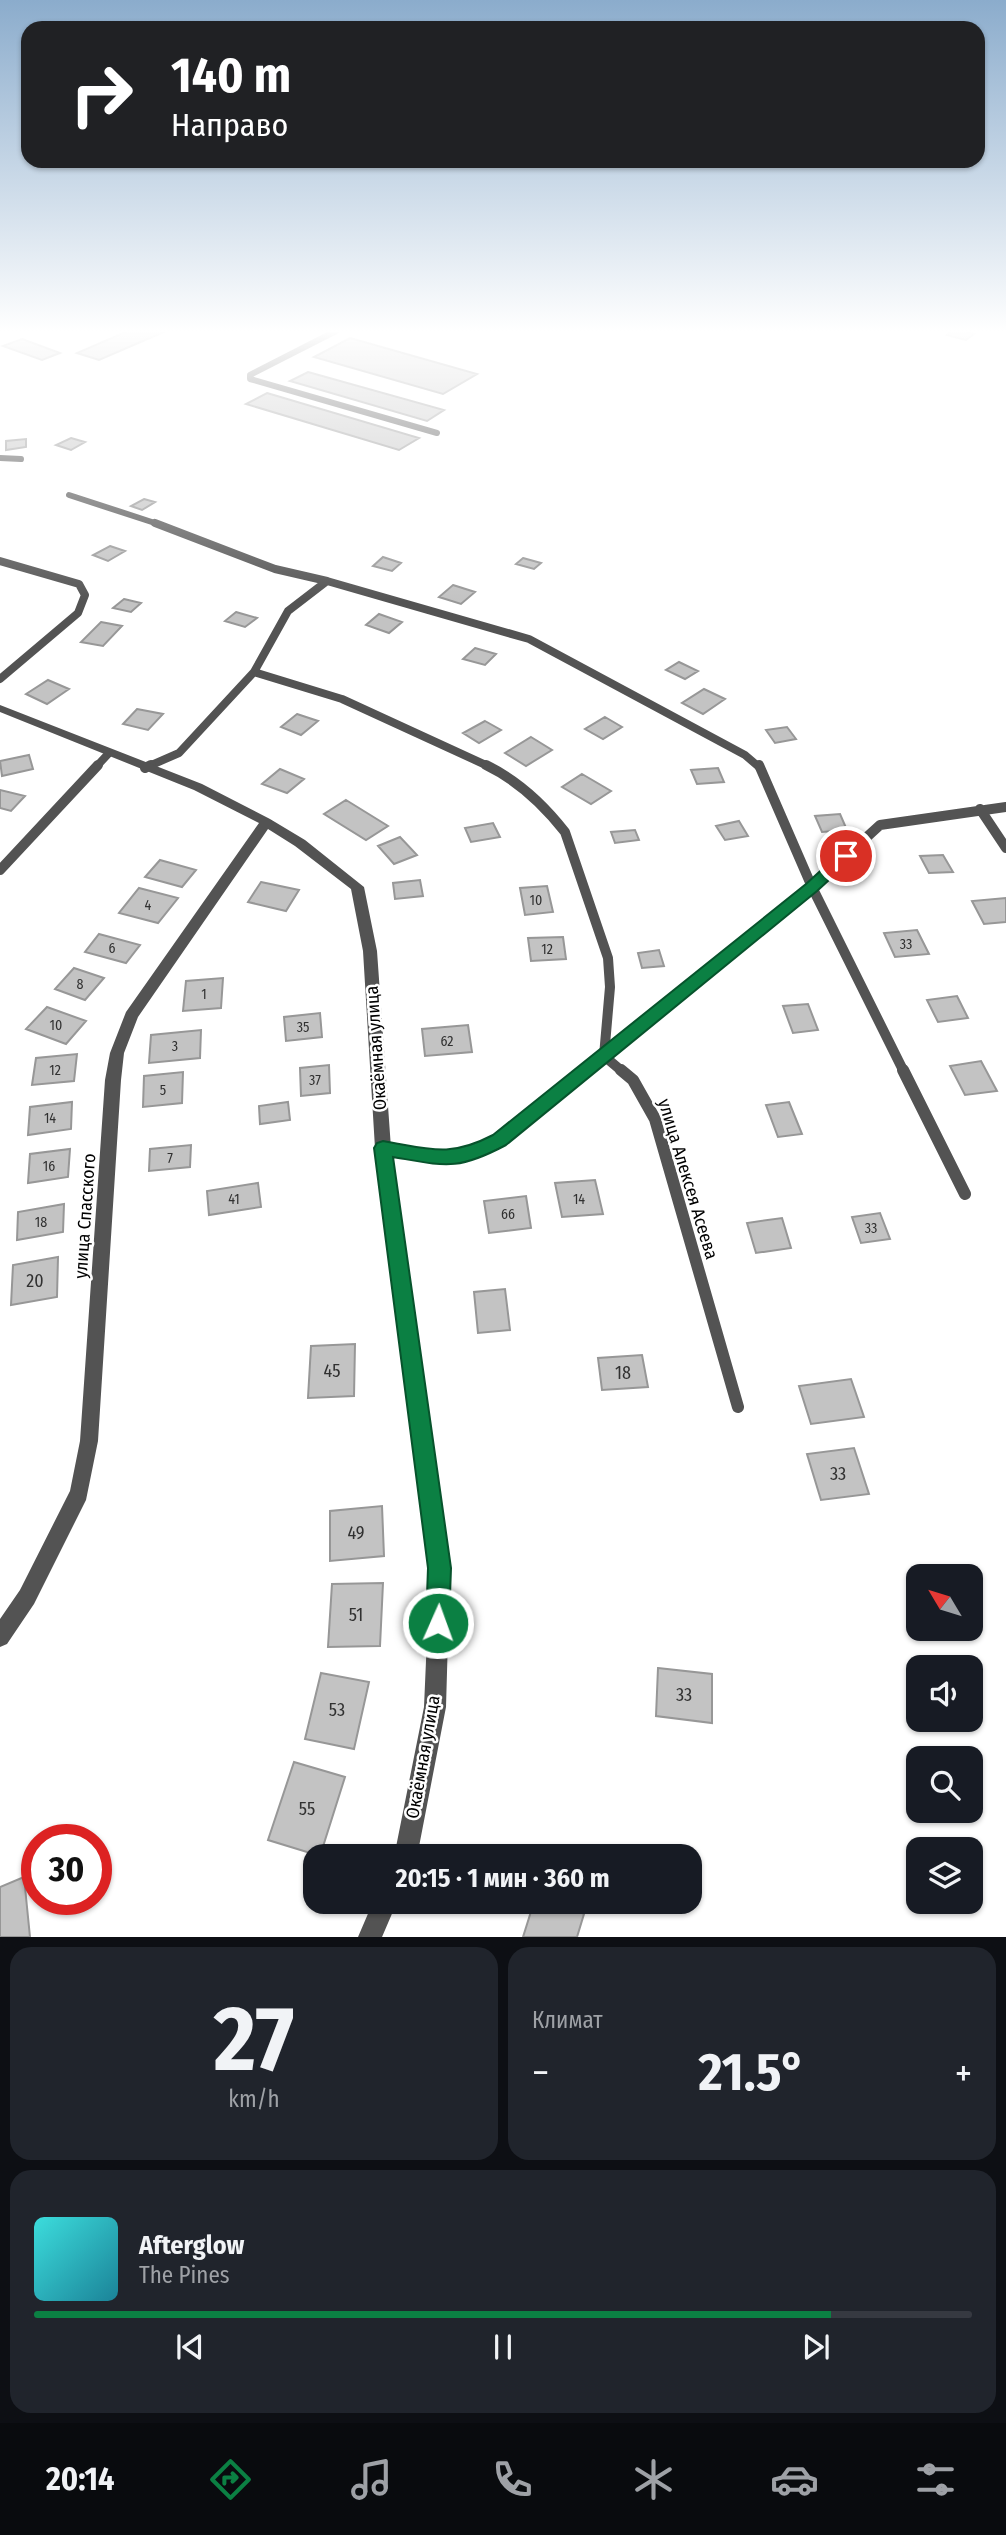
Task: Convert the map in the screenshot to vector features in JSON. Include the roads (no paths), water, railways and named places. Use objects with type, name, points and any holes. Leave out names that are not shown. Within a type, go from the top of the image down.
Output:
[{"type":"street","name":"Окаёмная улица","points":[[0,708],[198,787],[266,822],[308,849],[357,887],[370,951],[383,1148],[440,1568],[435,1707],[408,1844]]},
{"type":"street","name":"улица Спасского","points":[[0,1637],[27,1597],[79,1493],[89,1441],[117,1053],[131,1016],[266,822]]},
{"type":"street","points":[[370,1937],[380,1914]]},
{"type":"lane","points":[[397,421],[437,433]]},
{"type":"lane","points":[[0,458],[21,459]]},
{"type":"lane","points":[[69,495],[171,528],[275,569],[327,581],[529,639],[745,755],[758,765],[812,887],[965,1194]]},
{"type":"lane","points":[[0,561],[60,577],[79,584],[86,592],[86,598],[78,613],[0,679]]},
{"type":"lane","points":[[145,768],[179,752],[254,672],[288,611],[327,581]]},
{"type":"lane","points":[[254,672],[342,699],[507,775],[552,815],[565,832],[576,858],[608,958],[610,987],[604,1056]]},
{"type":"lane","points":[[0,870],[109,753]]},
{"type":"lane","points":[[383,1148],[447,1159],[474,1154],[500,1140],[812,887],[880,825],[1006,807]]},
{"type":"lane","points":[[980,809],[1006,848]]},
{"type":"lane","name":"улица Алексея Асеева","points":[[604,1056],[633,1080],[655,1119],[738,1408]]}]
